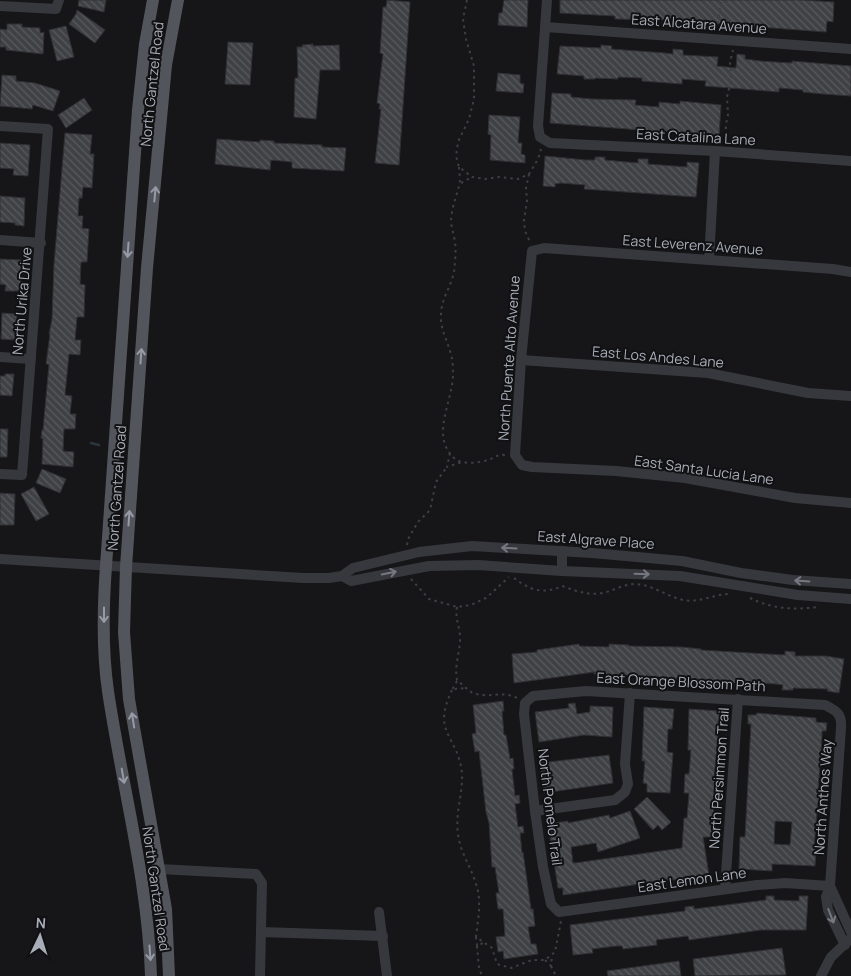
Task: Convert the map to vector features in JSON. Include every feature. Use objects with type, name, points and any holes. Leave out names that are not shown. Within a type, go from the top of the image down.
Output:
[{"type":"main road","name":"North Gantzel Road","points":[[153,0],[145,44],[138,110],[116,566],[124,632],[129,699],[166,909],[169,976]]},
{"type":"main road","name":"North Gantzel Road","points":[[151,976],[145,897],[107,682],[104,624],[116,566],[166,65],[170,33],[178,0]]},
{"type":"street","points":[[540,137],[538,126],[547,0]]},
{"type":"street","points":[[0,6],[57,5]]},
{"type":"street","name":"East Alcatara Avenue","points":[[545,27],[851,48]]},
{"type":"street","name":"North Urika Drive","points":[[0,126],[48,129],[22,476],[0,474]]},
{"type":"street","name":"East Catalina Lane","points":[[540,137],[550,143],[720,151],[851,162]]},
{"type":"street","points":[[709,260],[720,151]]},
{"type":"street","points":[[0,240],[40,243]]},
{"type":"street","name":"East Leverenz Avenue","points":[[532,251],[544,248],[834,269],[851,272]]},
{"type":"street","name":"North Puente Alto Avenue","points":[[522,465],[515,455],[521,360],[532,251]]},
{"type":"street","points":[[0,357],[31,360]]},
{"type":"street","name":"East Los Andes Lane","points":[[521,360],[708,374],[808,393],[851,396]]},
{"type":"street","name":"East Santa Lucia Lane","points":[[522,465],[686,478],[795,498],[851,503]]},
{"type":"street","name":"East Algrave Place","points":[[0,558],[303,578],[329,578],[342,576],[353,568],[419,552],[480,546],[682,561],[740,573],[793,580],[851,584]]},
{"type":"street","points":[[562,551],[562,571]]},
{"type":"street","name":"East Algrave Place","points":[[342,576],[351,581],[415,568],[452,564],[680,576],[798,595],[851,599]]},
{"type":"street","name":"East Orange Blossom Path","points":[[525,703],[533,696],[556,693],[586,691],[630,692],[825,705],[837,711]]},
{"type":"street","points":[[535,811],[615,800],[625,792],[628,784],[625,764],[630,692]]},
{"type":"street","name":"North Persimmon Trail","points":[[725,889],[738,699]]},
{"type":"street","name":"North Pomelo Trail","points":[[525,703],[524,714],[543,866],[551,904],[559,912]]},
{"type":"street","name":"North Anthos Way","points":[[837,711],[842,720],[830,886],[826,897],[828,910],[848,941]]},
{"type":"street","points":[[159,869],[256,874],[262,883],[260,976]]},
{"type":"street","name":"East Lemon Lane","points":[[559,912],[725,889],[785,884],[830,886]]},
{"type":"street","name":"North Anthos Way","points":[[830,886],[851,932]]},
{"type":"street","points":[[379,912],[387,976]]},
{"type":"street","points":[[260,932],[383,936]]},
{"type":"street","points":[[821,976],[831,957],[848,941]]},
{"type":"path","points":[[462,462],[455,459],[444,443],[443,425],[451,393],[453,374],[452,355],[441,328],[441,315],[442,304],[453,275],[456,258],[455,238],[451,222],[453,204],[460,184],[456,156],[458,142],[469,119],[474,99],[474,66],[466,39],[463,19],[467,0]]},
{"type":"path","points":[[718,39],[718,18],[722,0]]},
{"type":"path","points":[[720,151],[728,115],[727,97],[731,82],[730,62],[735,40]]},
{"type":"path","points":[[532,251],[524,221],[527,201],[526,188],[529,174],[541,153],[540,137]]},
{"type":"path","points":[[459,167],[472,177],[518,179],[529,174]]},
{"type":"path","points":[[460,184],[472,177]]},
{"type":"path","points":[[450,453],[447,467],[462,462],[488,460],[498,454],[515,455]]},
{"type":"path","points":[[458,607],[456,620],[460,633],[455,668],[457,680],[444,712],[444,726],[456,750],[462,772],[462,793],[457,814],[458,834],[466,861],[476,884],[480,902],[476,937],[479,968],[482,976]]},
{"type":"path","points":[[457,680],[472,692],[484,695],[504,693],[525,703]]},
{"type":"path","points":[[452,690],[459,688],[468,689]]},
{"type":"path","points":[[476,937],[492,948],[497,964],[504,967],[511,968],[532,960],[544,960],[555,952],[561,920],[559,912]]},
{"type":"path","points":[[477,946],[484,943]]},
{"type":"path","points":[[551,966],[552,954]]},
{"type":"path","points":[[544,960],[551,966],[556,976]]},
{"type":"building","points":[[79,0],[106,0],[104,12],[78,6]]},
{"type":"building","points":[[387,0],[410,2],[399,165],[375,163],[381,109],[379,109],[380,104],[377,103],[383,54],[380,53],[383,7],[386,7]]},
{"type":"building","points":[[504,0],[528,0],[527,27],[498,25],[499,13],[502,13]]},
{"type":"building","points":[[560,0],[801,0],[834,2],[833,22],[827,21],[826,32],[667,20],[615,19],[615,16],[560,13]]},
{"type":"building","points":[[77,10],[105,30],[95,43],[69,24]]},
{"type":"building","points":[[7,24],[22,24],[22,27],[40,28],[40,33],[44,32],[43,54],[6,50],[6,47],[0,47],[0,29],[7,30]]},
{"type":"building","points":[[66,26],[74,57],[57,61],[49,30]]},
{"type":"building","points":[[228,42],[253,43],[250,85],[225,84]]},
{"type":"building","points":[[313,44],[313,46],[339,45],[340,70],[320,70],[316,119],[294,117],[295,78],[298,78],[297,47]]},
{"type":"building","points":[[601,45],[612,46],[611,49],[673,54],[673,49],[683,50],[683,55],[718,57],[717,66],[736,68],[737,54],[745,55],[745,59],[760,61],[792,63],[792,61],[851,66],[851,96],[779,88],[779,92],[705,86],[706,81],[682,79],[682,84],[642,81],[642,78],[584,79],[584,76],[557,74],[560,46],[601,48]]},
{"type":"building","points":[[498,73],[520,75],[520,83],[524,84],[523,93],[496,91]]},
{"type":"building","points":[[2,75],[16,76],[16,81],[35,83],[60,91],[53,111],[33,105],[32,109],[0,106]]},
{"type":"building","points":[[552,93],[571,94],[571,97],[592,99],[636,100],[635,105],[659,107],[659,102],[680,104],[680,101],[721,105],[719,136],[550,123]]},
{"type":"building","points":[[84,98],[92,110],[66,128],[58,115]]},
{"type":"building","points":[[489,115],[520,117],[518,143],[522,143],[521,154],[525,155],[525,163],[490,160],[491,135],[488,134]]},
{"type":"building","points":[[65,133],[92,135],[90,154],[94,154],[92,188],[83,187],[82,198],[79,198],[78,216],[83,216],[82,228],[89,229],[87,262],[81,262],[80,284],[85,285],[84,317],[77,317],[75,340],[81,340],[80,355],[69,354],[65,395],[72,396],[70,414],[76,414],[75,429],[64,429],[63,451],[74,452],[73,467],[42,464],[43,439],[41,438],[49,364],[46,364],[52,319],[54,264]]},
{"type":"building","points":[[217,139],[260,142],[260,140],[274,141],[274,143],[346,148],[344,171],[292,168],[292,162],[271,160],[270,170],[215,164]]},
{"type":"building","points":[[0,143],[30,145],[28,176],[13,175],[14,169],[0,168]]},
{"type":"building","points":[[545,156],[586,160],[595,160],[595,157],[605,157],[605,160],[638,163],[638,159],[648,159],[648,164],[687,167],[687,162],[699,163],[696,197],[584,189],[585,185],[561,183],[555,184],[555,187],[543,186]]},
{"type":"building","points":[[0,196],[25,198],[24,226],[0,222]]},
{"type":"building","points":[[0,259],[22,260],[20,291],[5,291],[6,285],[0,284]]},
{"type":"building","points":[[2,313],[17,314],[15,340],[1,339]]},
{"type":"building","points":[[5,374],[14,374],[12,396],[0,395],[0,376],[5,376]]},
{"type":"building","points":[[0,429],[8,429],[7,457],[0,457]]},
{"type":"building","points":[[42,469],[66,479],[60,493],[36,483]]},
{"type":"building","points":[[34,487],[49,514],[36,521],[21,494]]},
{"type":"building","points":[[0,493],[15,494],[14,525],[0,525]]},
{"type":"building","points":[[579,644],[579,646],[609,647],[609,644],[682,647],[701,650],[785,655],[785,651],[795,652],[795,656],[826,656],[844,659],[839,693],[827,691],[828,689],[793,688],[793,690],[782,690],[783,685],[776,684],[756,683],[756,688],[747,687],[748,684],[721,682],[721,686],[710,685],[710,681],[676,678],[676,683],[668,682],[668,678],[650,676],[650,680],[638,680],[638,676],[594,674],[595,672],[514,683],[512,654],[537,652],[537,650]]},
{"type":"building","points":[[503,701],[504,735],[506,735],[510,759],[513,758],[514,769],[512,769],[515,796],[519,795],[520,803],[515,804],[518,827],[523,826],[524,833],[520,833],[522,853],[535,926],[528,927],[531,944],[536,944],[538,954],[504,959],[503,951],[498,952],[496,937],[505,936],[503,909],[498,909],[496,893],[499,893],[495,867],[492,867],[489,823],[479,751],[475,752],[472,734],[476,733],[473,705]]},
{"type":"building","points":[[575,703],[577,714],[590,712],[590,706],[613,707],[612,737],[584,735],[539,742],[535,712],[569,708],[568,704]]},
{"type":"building","points":[[644,707],[674,709],[672,729],[668,729],[667,752],[673,753],[670,793],[647,792],[647,784],[643,783],[645,761],[642,761]]},
{"type":"building","points":[[689,709],[720,711],[714,780],[719,780],[719,788],[715,788],[712,837],[703,837],[709,875],[665,881],[665,883],[655,885],[654,882],[563,895],[563,888],[558,888],[548,824],[568,821],[568,823],[609,815],[610,818],[630,811],[640,838],[598,852],[596,843],[571,847],[573,863],[682,848],[684,818],[687,818],[689,793],[684,793],[685,774],[689,774],[691,750],[688,750]]},
{"type":"building","points":[[757,713],[816,718],[816,722],[827,723],[826,731],[822,731],[818,791],[822,792],[821,802],[818,802],[814,847],[816,847],[815,866],[772,864],[772,871],[739,869],[740,837],[745,837],[751,724],[748,724],[748,715],[756,715]],"holes":[[[775,821],[792,822],[790,845],[774,844]]]},
{"type":"building","points":[[609,755],[613,783],[544,793],[540,763]]},
{"type":"building","points":[[647,797],[671,822],[662,830],[658,825],[653,830],[634,809]]},
{"type":"building","points":[[766,896],[774,896],[774,900],[799,901],[799,896],[808,896],[806,930],[761,930],[689,940],[688,936],[656,940],[657,945],[623,949],[622,946],[616,946],[592,949],[593,953],[573,955],[570,925],[685,911],[685,907],[694,906],[694,909],[766,900]]},
{"type":"building","points":[[782,948],[786,975],[695,976],[693,959]]},
{"type":"building","points":[[679,961],[681,976],[608,976],[607,971]]},
{"type":"waterway","points":[[91,443],[99,445]]}]
